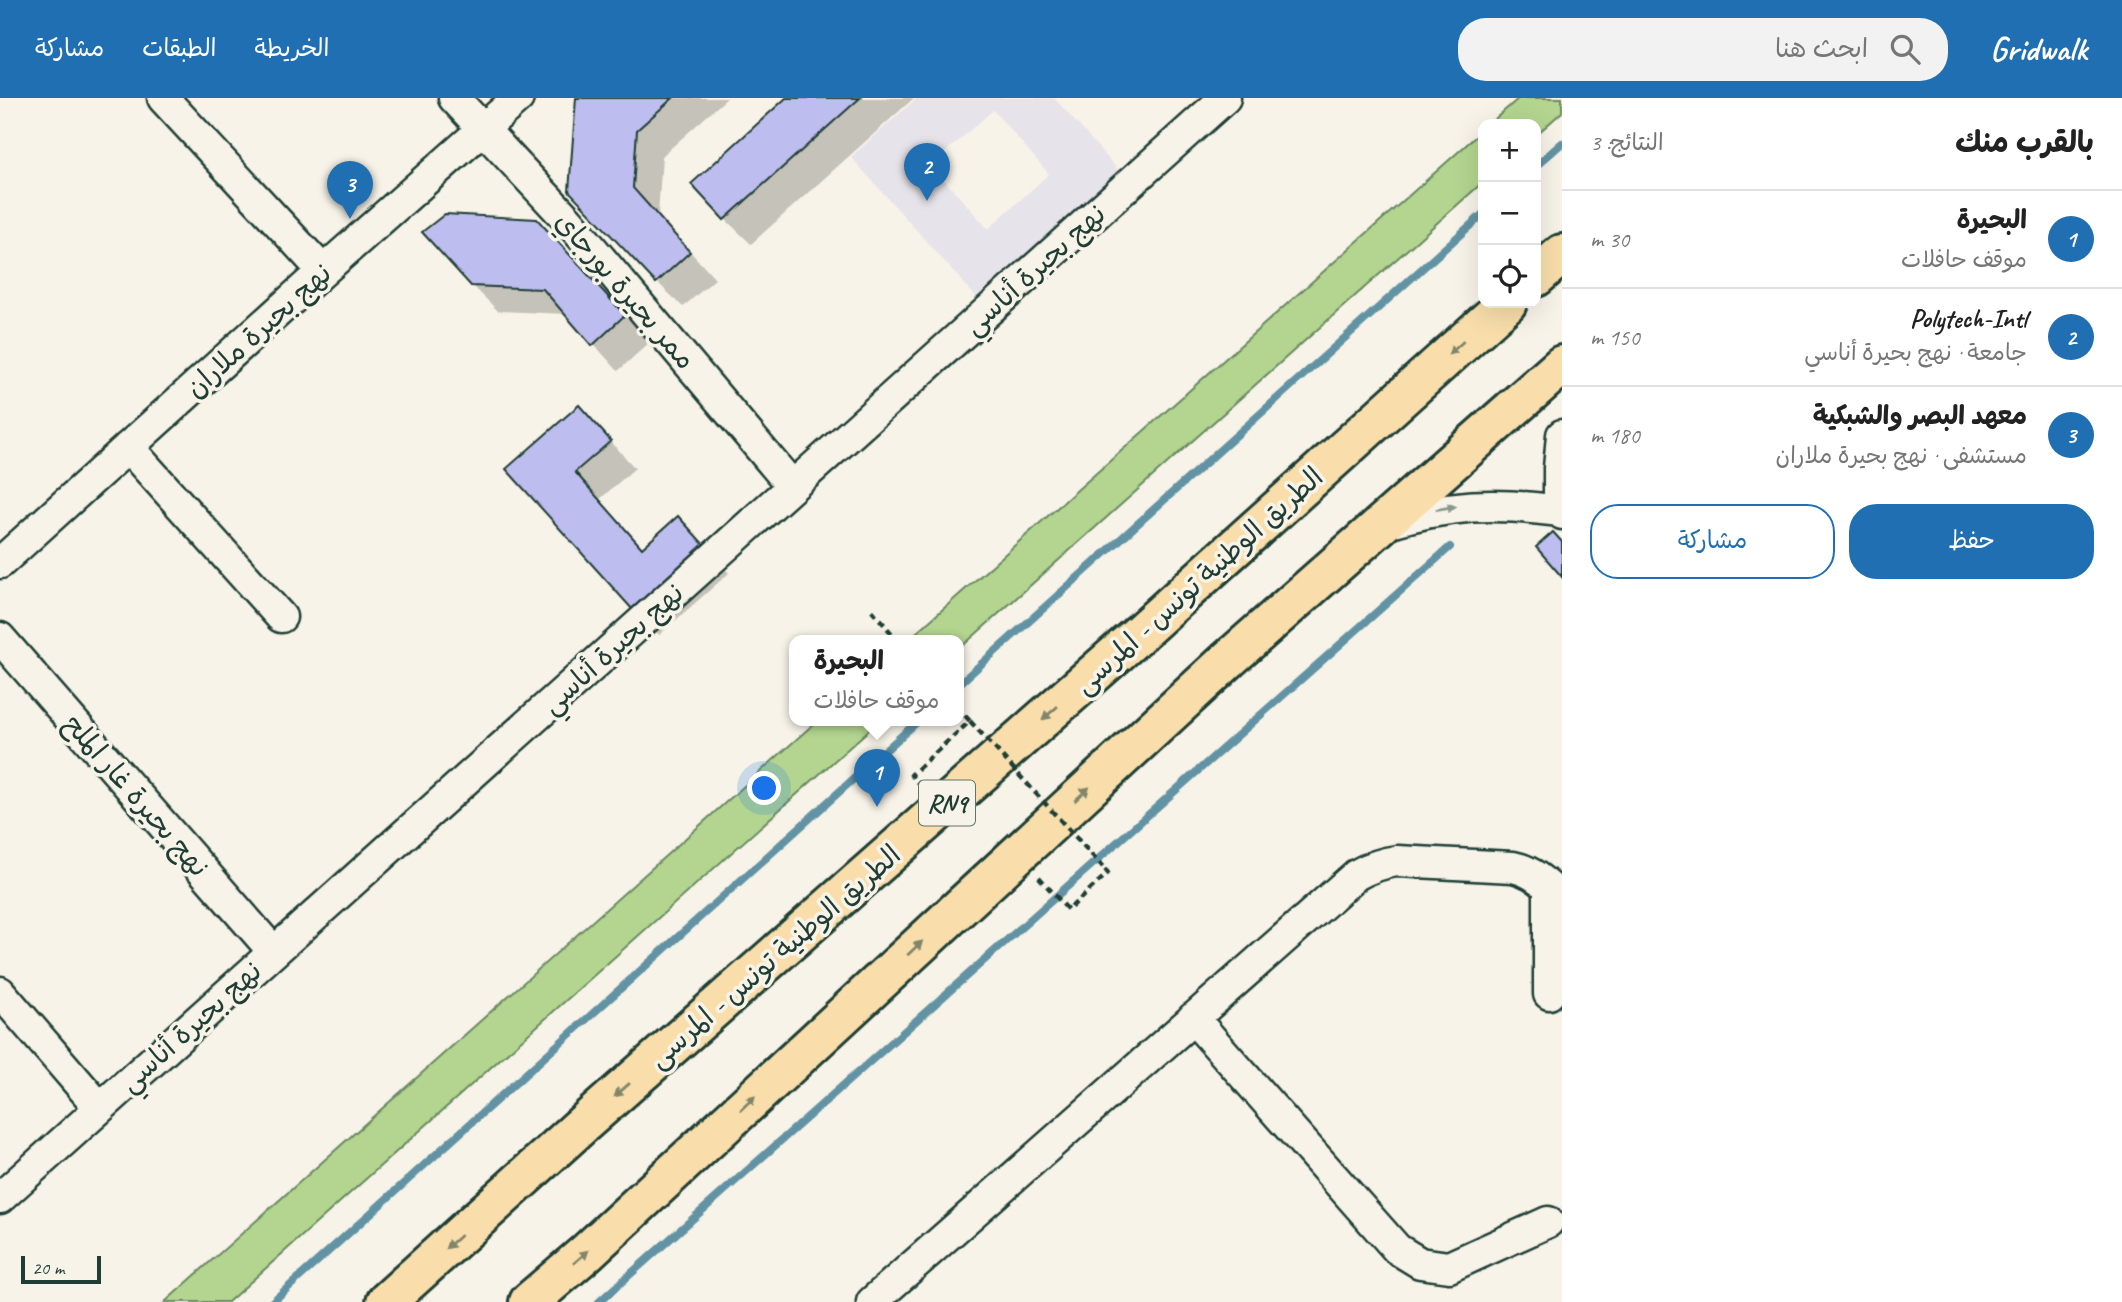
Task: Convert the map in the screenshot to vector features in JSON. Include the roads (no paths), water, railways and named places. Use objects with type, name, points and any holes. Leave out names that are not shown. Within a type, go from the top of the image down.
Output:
[{"type":"highway","points":[[1541,273],[1562,254]]},
{"type":"highway","name":"الطريق الوطنية تونس - المرسى","points":[[386,1302],[1121,650],[1501,308]]},
{"type":"highway","points":[[529,1302],[586,1253],[1228,659],[1562,365]]},
{"type":"street","points":[[163,98],[323,271]]},
{"type":"street","name":"ممر بحيرة بورجاي","points":[[454,98],[568,220],[792,486]]},
{"type":"street","name":"نهج بحيرة ملاران","points":[[0,563],[518,98]]},
{"type":"street","name":"نهج بحيرة أناسي","points":[[0,1198],[1225,98]]},
{"type":"street","points":[[1380,525],[1424,512],[1468,505],[1514,505],[1561,512],[1559,468],[1562,435]]},
{"type":"street","points":[[128,447],[281,617]]},
{"type":"street","name":"نهج بحيرة غار الملح","points":[[0,638],[273,951]]},
{"type":"street","points":[[872,1302],[1356,875],[1380,863],[1397,861],[1513,867],[1536,876],[1549,887],[1549,994]]},
{"type":"street","points":[[0,992],[99,1107]]},
{"type":"street","points":[[1193,1018],[1397,1249],[1420,1264],[1449,1267],[1548,1222]]},
{"type":"waterway","points":[[1541,162],[1562,143]]},
{"type":"waterway","points":[[964,680],[1478,218]]},
{"type":"waterway","points":[[599,1302],[1450,547]]},
{"type":"waterway","points":[[272,1302],[912,726]]},
{"type":"place","name":"Polytech-Intl","points":[[927,201]]},
{"type":"place","name":"معهد البصر والشبكية","points":[[350,219]]},
{"type":"place","name":"البحيرة","points":[[877,807]]}]
